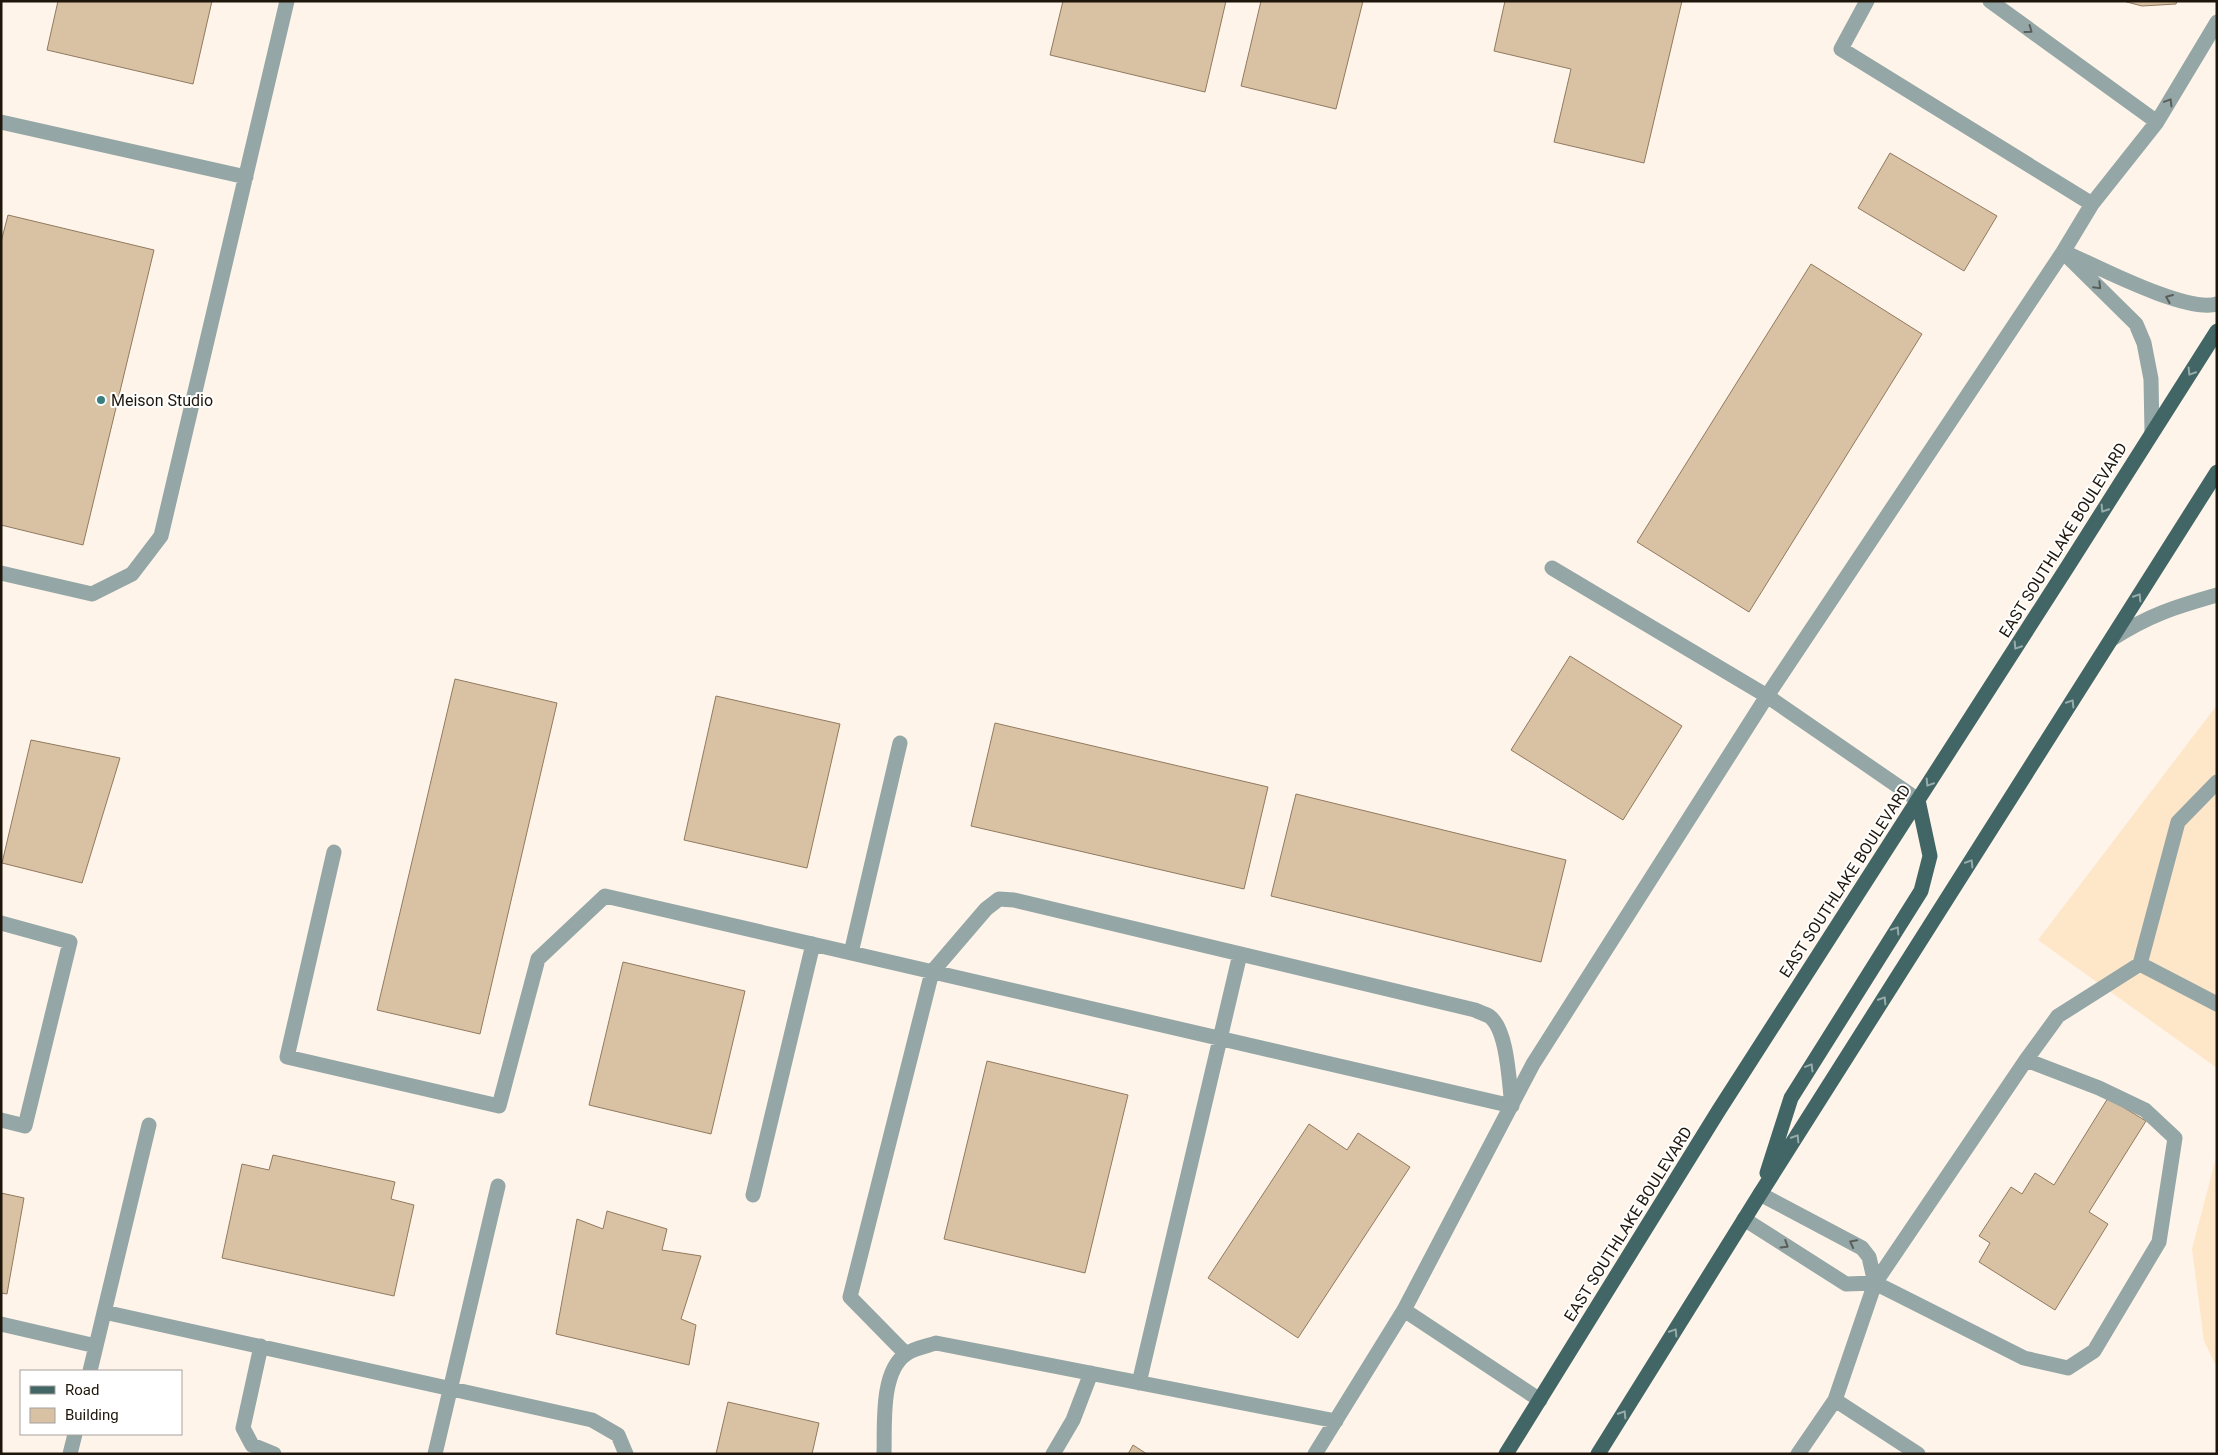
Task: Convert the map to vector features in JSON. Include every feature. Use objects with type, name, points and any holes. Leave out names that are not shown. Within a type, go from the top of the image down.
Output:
[{"type":"main road","name":"EAST SOUTHLAKE BOULEVARD","points":[[1506,1454],[1719,1110],[2217,331]]},
{"type":"main road","points":[[1598,1454],[1744,1219],[2217,472]]},
{"type":"main road","points":[[1760,1194],[1791,1098],[1921,891],[1930,856],[1918,800]]},
{"type":"lane","points":[[1,573],[92,594],[132,574],[162,536],[287,1]]},
{"type":"lane","points":[[1867,1],[1841,49],[2092,204]]},
{"type":"lane","points":[[1990,1],[2157,122]]},
{"type":"lane","points":[[1315,1454],[1404,1310],[1533,1064],[1767,696],[2063,252],[2092,204],[2157,122],[2217,22]]},
{"type":"lane","points":[[1,122],[246,177]]},
{"type":"lane","points":[[2063,252],[2176,301],[2196,306],[2217,304]]},
{"type":"lane","points":[[2063,252],[2136,324],[2144,343],[2151,379],[2152,432]]},
{"type":"lane","points":[[1552,568],[1767,696],[1918,800]]},
{"type":"lane","points":[[2112,639],[2138,622],[2164,611],[2217,596]]},
{"type":"lane","points":[[851,953],[900,744]]},
{"type":"lane","points":[[1798,1454],[1835,1400],[1875,1283],[2026,1060],[2058,1016],[2140,964],[2178,822],[2217,782]]},
{"type":"lane","points":[[334,852],[287,1056],[499,1106],[538,959],[605,896],[1512,1106]]},
{"type":"lane","points":[[906,1354],[850,1297],[932,972],[986,909],[998,899],[1014,900],[1475,1010],[1489,1016],[1497,1025],[1502,1039],[1512,1106]]},
{"type":"lane","points":[[1,923],[70,942],[25,1126],[1,1120]]},
{"type":"lane","points":[[753,1195],[813,944]]},
{"type":"lane","points":[[1139,1383],[1240,954]]},
{"type":"lane","points":[[2140,964],[2217,1004]]},
{"type":"lane","points":[[1744,1219],[1846,1284],[1875,1283],[2024,1358],[2068,1368],[2094,1351],[2159,1242],[2175,1138],[2145,1110],[2099,1088],[2026,1060]]},
{"type":"lane","points":[[90,1370],[149,1125]]},
{"type":"lane","points":[[435,1454],[498,1186]]},
{"type":"lane","points":[[1760,1194],[1862,1248],[1869,1257],[1875,1283]]},
{"type":"lane","points":[[1404,1310],[1540,1400]]},
{"type":"lane","points":[[104,1312],[450,1387],[592,1420],[618,1435],[626,1454]]},
{"type":"lane","points":[[1,1324],[96,1346]]},
{"type":"lane","points":[[884,1454],[885,1401],[892,1370],[906,1354],[936,1343],[1336,1421]]},
{"type":"lane","points":[[261,1346],[243,1428],[252,1446],[274,1454]]},
{"type":"lane","points":[[1053,1454],[1073,1420],[1091,1373]]},
{"type":"lane","points":[[1835,1400],[1918,1454]]},
{"type":"lane","points":[[70,1454],[75,1435]]},
{"type":"shaded area","points":[[2217,705],[2217,1068],[2038,940]]},
{"type":"shaded area","points":[[2217,1154],[2217,1368],[2204,1341],[2192,1249]]},
{"type":"building","points":[[58,1],[212,1],[193,84],[47,50]]},
{"type":"building","points":[[1063,1],[1226,1],[1205,92],[1050,55]]},
{"type":"building","points":[[1261,1],[1363,1],[1336,109],[1241,86]]},
{"type":"building","points":[[1505,1],[1682,1],[1644,163],[1554,142],[1571,69],[1494,51]]},
{"type":"building","points":[[2123,1],[2177,1],[2176,4],[2142,6]]},
{"type":"building","points":[[1890,153],[1997,216],[1964,271],[1858,208]]},
{"type":"building","points":[[8,215],[154,250],[83,545],[1,525],[1,242]]},
{"type":"building","points":[[1811,264],[1922,334],[1749,612],[1637,542]]},
{"type":"building","points":[[1570,656],[1682,726],[1623,820],[1511,750]]},
{"type":"building","points":[[455,679],[557,703],[480,1034],[377,1010]]},
{"type":"building","points":[[716,696],[840,724],[807,868],[684,840]]},
{"type":"building","points":[[995,723],[1268,787],[1244,889],[971,826]]},
{"type":"building","points":[[31,740],[120,758],[82,883],[2,863]]},
{"type":"building","points":[[1296,794],[1566,860],[1541,962],[1271,896]]},
{"type":"building","points":[[623,962],[745,991],[711,1134],[589,1105]]},
{"type":"building","points":[[987,1061],[1128,1095],[1085,1273],[944,1239]]},
{"type":"building","points":[[2108,1098],[2146,1121],[2089,1212],[2108,1224],[2055,1310],[1979,1262],[1990,1243],[1979,1236],[2011,1187],[2022,1194],[2035,1173],[2054,1185]]},
{"type":"building","points":[[1309,1124],[1347,1150],[1358,1133],[1410,1167],[1298,1338],[1208,1278]]},
{"type":"building","points":[[273,1155],[395,1182],[391,1199],[414,1205],[394,1296],[222,1258],[242,1164],[269,1170]]},
{"type":"building","points":[[1,1193],[24,1198],[7,1294],[1,1293]]},
{"type":"building","points":[[607,1211],[667,1229],[662,1250],[701,1256],[681,1319],[696,1325],[689,1365],[556,1334],[577,1219],[603,1229]]},
{"type":"building","points":[[728,1402],[819,1423],[812,1454],[716,1454]]},
{"type":"building","points":[[1133,1445],[1147,1454],[1128,1454]]},
{"type":"place","name":"Meison Studio","points":[[101,400]]}]
